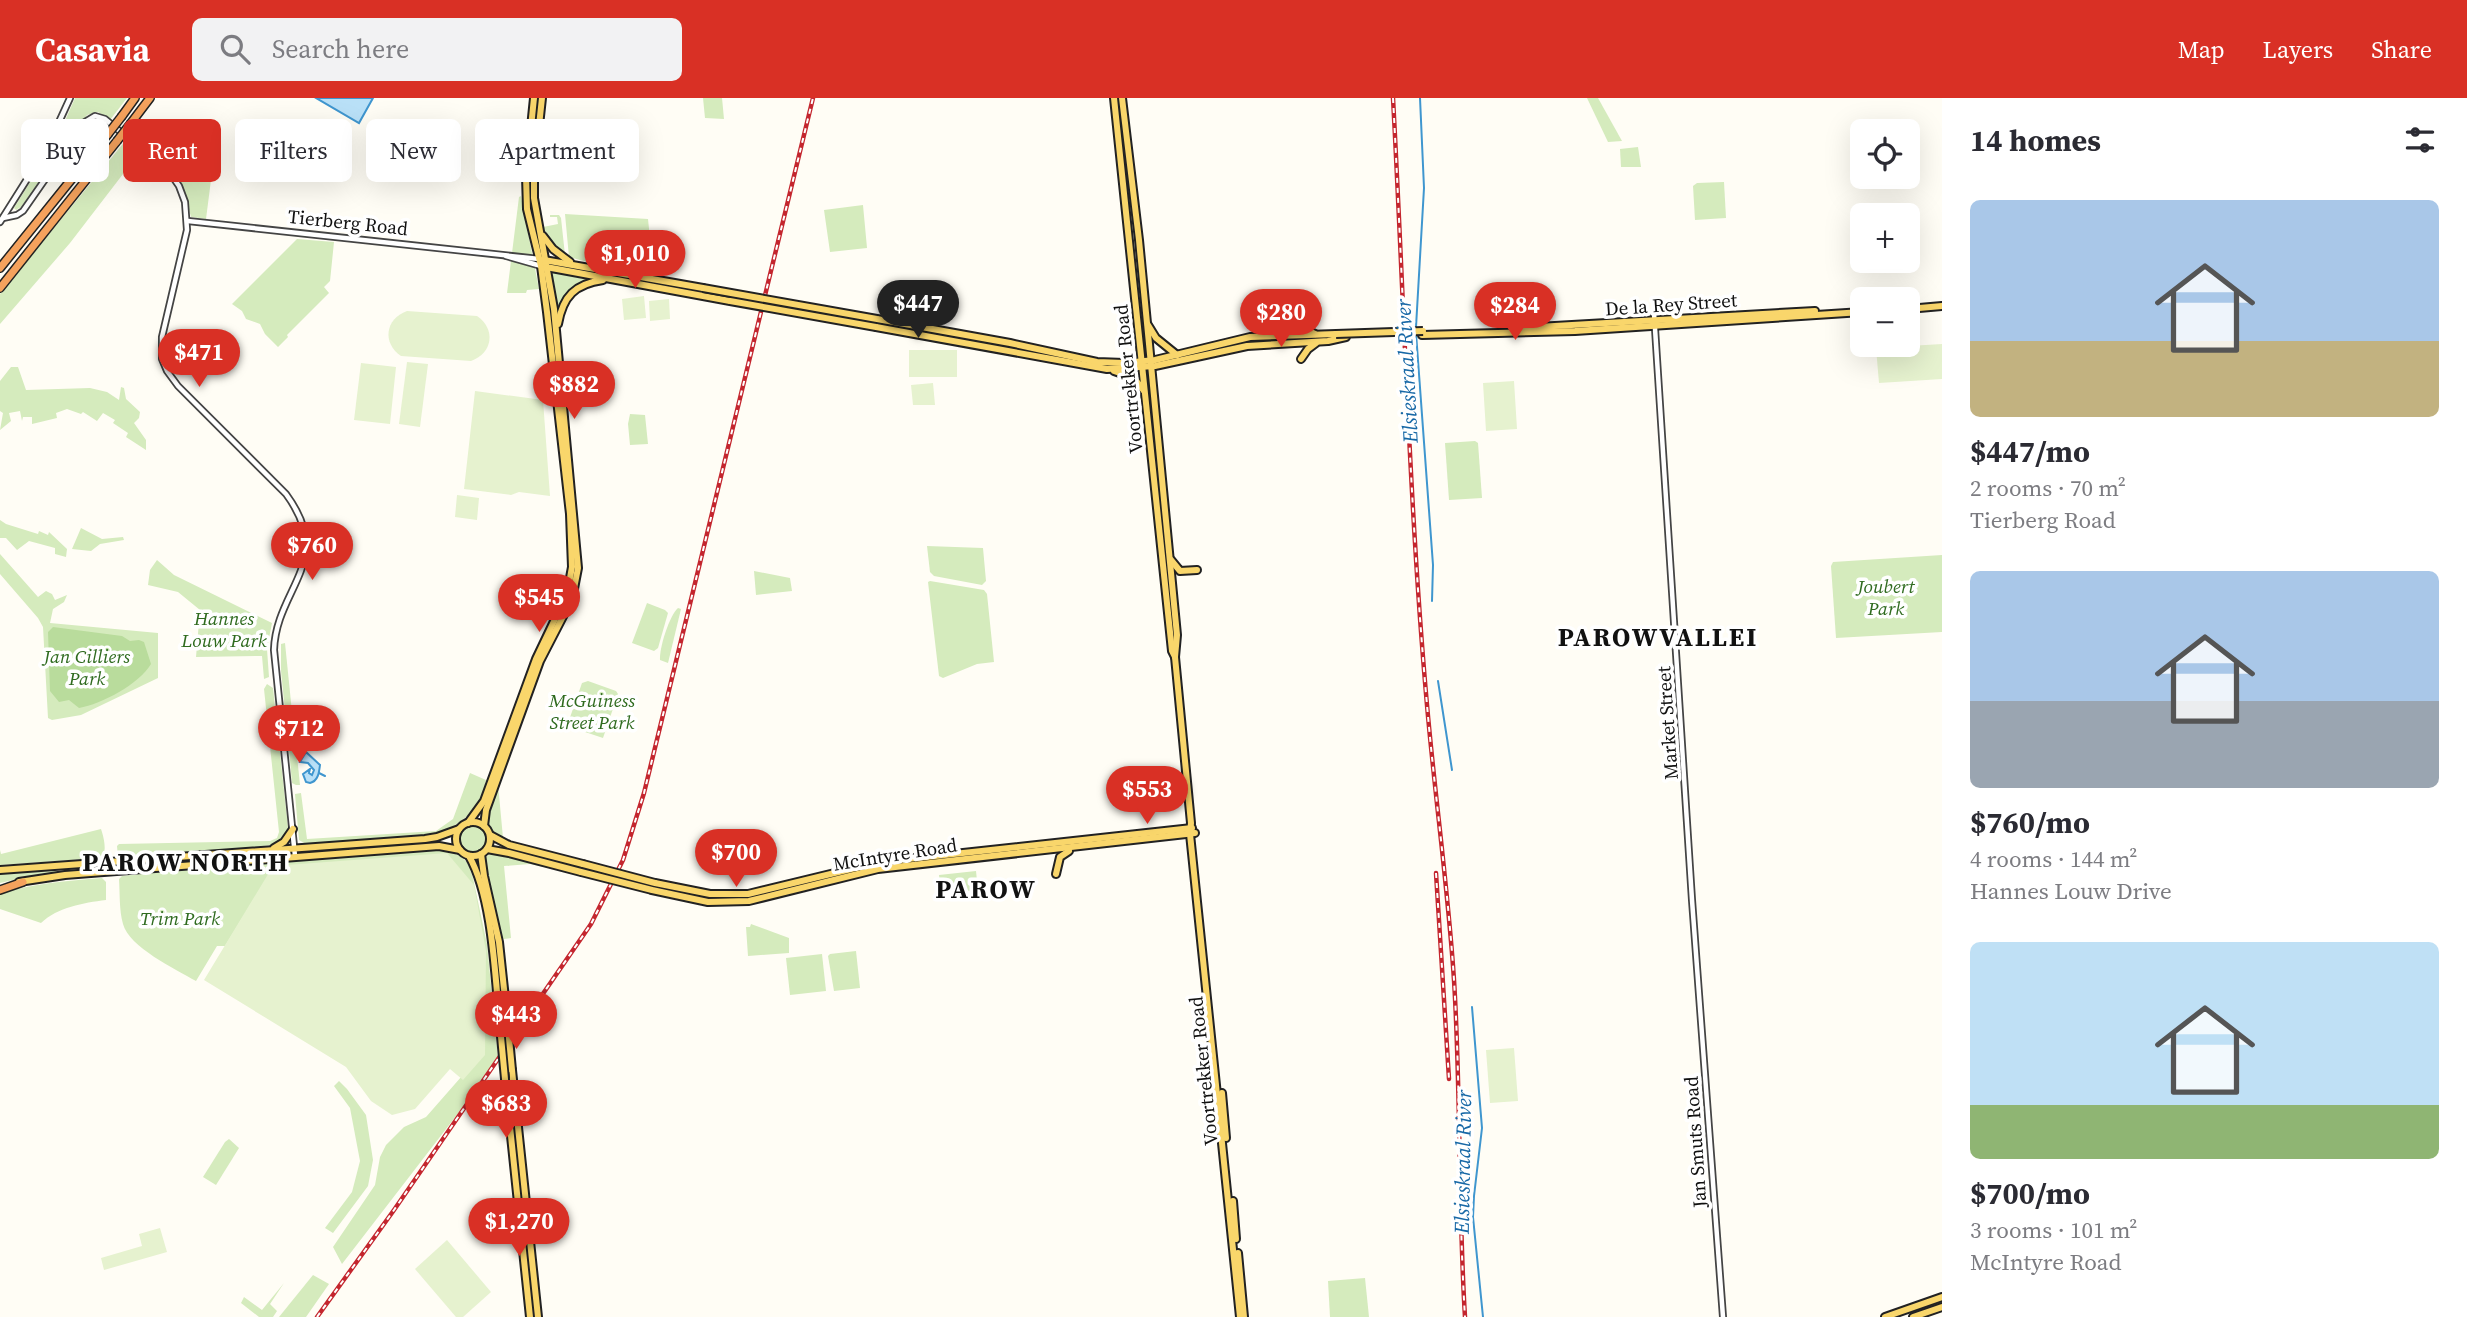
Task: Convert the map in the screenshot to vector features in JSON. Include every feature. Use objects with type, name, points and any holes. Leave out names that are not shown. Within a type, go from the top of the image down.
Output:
[{"type":"highway","points":[[0,268],[135,98]]},
{"type":"highway","points":[[0,288],[150,98]]},
{"type":"highway","points":[[0,888],[23,882]]},
{"type":"main road","points":[[484,826],[486,810],[540,661],[562,620],[576,584],[578,551],[557,332],[543,263],[527,209],[526,188],[534,98]]},
{"type":"main road","points":[[23,882],[65,875],[437,837],[468,823],[484,801],[536,659],[567,594],[571,575],[570,514],[533,188],[542,98]]},
{"type":"main road","name":"Voortrekker Road","points":[[1114,98],[1170,558],[1177,635],[1175,657],[1242,1317]]},
{"type":"main road","name":"Voortrekker Road","points":[[1122,98],[1145,316],[1145,393],[1172,651],[1175,657]]},
{"type":"main road","points":[[540,232],[553,249],[573,264]]},
{"type":"main road","name":"Tierberg Road","points":[[543,263],[573,264],[703,292]]},
{"type":"main road","name":"Tierberg Road","points":[[543,263],[612,279],[877,323],[1107,369],[1146,364]]},
{"type":"main road","points":[[557,332],[562,306],[571,292],[587,283],[612,279]]},
{"type":"main road","points":[[1920,306],[1942,304]]},
{"type":"main road","name":"De la Rey Street","points":[[1146,364],[1336,334],[1575,331],[1850,311]]},
{"type":"main road","points":[[1145,316],[1154,335],[1177,355]]},
{"type":"main road","points":[[1301,359],[1317,338],[1309,331],[1305,319]]},
{"type":"main road","name":"Tierberg Road","points":[[877,323],[1010,343],[1097,362],[1146,364]]},
{"type":"main road","name":"De la Rey Street","points":[[1146,364],[1250,337],[1317,338],[1422,333]]},
{"type":"main road","points":[[1224,342],[1230,345],[1254,341],[1273,343]]},
{"type":"main road","points":[[1107,369],[1134,378],[1145,393]]},
{"type":"main road","points":[[1170,558],[1180,571],[1197,570]]},
{"type":"main road","points":[[468,823],[477,822],[484,826],[490,835],[484,852],[484,876],[499,942],[538,1317]]},
{"type":"main road","points":[[265,850],[282,844],[293,829]]},
{"type":"main road","points":[[459,829],[456,840],[460,850]]},
{"type":"main road","name":"McIntyre Road","points":[[484,852],[509,853],[582,868],[654,886],[694,900],[737,902],[775,896],[878,869],[1077,848],[1192,829]]},
{"type":"main road","name":"McIntyre Road","points":[[654,886],[709,894],[748,894],[880,862],[1192,829]]},
{"type":"main road","name":"McIntyre Road","points":[[490,835],[509,845],[582,868]]},
{"type":"main road","points":[[0,870],[265,850],[295,852],[439,845],[460,850],[470,856],[479,876],[492,942],[530,1317]]},
{"type":"main road","points":[[1056,874],[1061,855],[1077,848]]},
{"type":"main road","points":[[470,856],[484,852]]},
{"type":"main road","points":[[1885,1317],[1942,1297]]},
{"type":"main road","points":[[1913,1317],[1942,1307]]},
{"type":"street","points":[[5,217],[48,146],[70,98]]},
{"type":"street","points":[[5,217],[23,211],[85,122],[97,116],[104,118],[126,135],[170,173],[182,194],[188,221],[162,337],[162,359],[169,375],[178,386],[286,494],[299,514],[305,536],[305,557],[301,575],[280,618],[274,645],[295,852]]},
{"type":"street","name":"Tierberg Road","points":[[188,221],[505,256],[543,263]]},
{"type":"street","name":"Market Street","points":[[1654,313],[1696,964]]},
{"type":"street","name":"Jan Smuts Road","points":[[1696,964],[1723,1317]]},
{"type":"green space","points":[[75,98],[127,98],[110,120],[98,112],[87,115],[84,119],[66,119]]},
{"type":"green space","points":[[703,98],[722,98],[724,119],[705,118]]},
{"type":"green space","points":[[1587,98],[1598,98],[1622,141],[1608,142]]},
{"type":"green space","points":[[123,144],[123,174],[70,243],[0,324],[0,294],[92,182],[109,182],[109,161]]},
{"type":"green space","points":[[1638,147],[1641,167],[1621,167],[1620,149]]},
{"type":"green space","points":[[30,182],[39,182],[21,207],[16,210],[14,208]]},
{"type":"green space","points":[[179,182],[211,182],[206,219],[191,217]]},
{"type":"green space","points":[[1724,182],[1726,218],[1695,220],[1693,186],[1697,183]]},
{"type":"green space","points":[[521,196],[539,289],[527,290],[526,293],[507,293],[519,197]]},
{"type":"green space","points":[[863,205],[867,248],[830,252],[824,210]]},
{"type":"green space","points":[[565,214],[648,219],[651,275],[569,257]]},
{"type":"green space","points":[[550,215],[559,215],[561,218],[565,255],[556,249],[543,227],[558,224],[557,217]]},
{"type":"green space","points":[[297,239],[334,242],[330,281],[324,287],[329,293],[278,347],[265,334],[260,324],[246,319],[242,311],[232,304]]},
{"type":"green space","points":[[552,272],[588,280],[566,293],[558,313]]},
{"type":"green space","points":[[644,296],[646,318],[624,320],[622,299]]},
{"type":"green space","points":[[669,299],[670,319],[650,321],[649,301]]},
{"type":"green space","points":[[407,311],[477,316],[487,327],[488,347],[471,361],[401,356],[391,345],[389,332],[394,320]]},
{"type":"green space","points":[[1942,344],[1942,379],[1879,383],[1877,357],[1920,357],[1920,345]]},
{"type":"green space","points":[[909,350],[957,350],[957,377],[909,377]]},
{"type":"green space","points":[[407,362],[428,364],[420,427],[399,424]]},
{"type":"green space","points":[[361,363],[396,367],[390,424],[354,420]]},
{"type":"green space","points":[[11,367],[18,367],[26,390],[90,388],[107,392],[119,400],[121,387],[124,388],[126,399],[140,412],[134,423],[146,440],[146,450],[126,437],[128,433],[103,413],[97,421],[83,412],[81,414],[67,409],[56,413],[57,418],[32,424],[32,417],[23,417],[22,421],[20,411],[9,413],[11,421],[0,430],[3,413],[0,411],[0,381]]},
{"type":"green space","points":[[1514,381],[1517,429],[1486,431],[1483,383]]},
{"type":"green space","points":[[933,383],[935,405],[913,405],[911,385]]},
{"type":"green space","points":[[475,391],[543,400],[550,496],[519,492],[511,495],[464,489]]},
{"type":"green space","points":[[630,414],[645,415],[648,444],[630,445]]},
{"type":"green space","points":[[1445,443],[1478,443],[1482,498],[1449,500]]},
{"type":"green space","points":[[457,495],[479,498],[477,520],[455,517]]},
{"type":"green space","points":[[0,520],[38,534],[39,531],[48,535],[49,532],[67,549],[66,557],[55,554],[55,548],[29,541],[17,550],[6,538],[0,538]]},
{"type":"green space","points":[[81,528],[102,539],[123,537],[124,540],[100,544],[91,551],[72,549]]},
{"type":"green space","points":[[927,546],[983,548],[986,581],[982,585],[934,576],[930,572]]},
{"type":"green space","name":"Jan Cilliers Park","points":[[0,554],[38,597],[46,591],[52,594],[55,600],[67,595],[64,602],[53,609],[50,623],[158,633],[158,678],[81,715],[52,720],[48,718],[43,627],[0,574]]},
{"type":"green space","name":"Joubert Park","points":[[1942,555],[1942,632],[1836,638],[1831,566],[1833,562]]},
{"type":"green space","name":"Hannes Louw Park","points":[[157,560],[174,575],[272,623],[267,649],[269,677],[264,679],[262,656],[196,657],[200,610],[178,592],[148,585],[150,570]]},
{"type":"green space","points":[[754,571],[790,578],[792,591],[756,595]]},
{"type":"green space","points":[[930,581],[984,590],[987,594],[994,662],[977,664],[943,678],[939,676]]},
{"type":"green space","points":[[647,603],[668,613],[658,648],[654,651],[632,643]]},
{"type":"green space","points":[[678,608],[681,609],[668,663],[660,660],[661,648],[668,625]]},
{"type":"green space","name":"Jan Cilliers Park","points":[[53,627],[122,636],[130,641],[139,640],[144,642],[151,664],[129,686],[98,702],[79,708],[69,700],[59,702],[50,691],[48,632]]},
{"type":"green space","points":[[285,643],[293,725],[288,725],[286,721],[281,671],[281,644]]},
{"type":"green space","name":"McGuiness Street Park","points":[[588,681],[618,694],[603,738],[567,726],[582,683]]},
{"type":"green space","points":[[267,684],[273,688],[288,827],[283,841],[209,853],[123,859],[118,857],[119,844],[270,841],[277,838],[279,832],[264,689]]},
{"type":"green space","points":[[292,733],[295,736],[300,785],[292,783],[288,738]]},
{"type":"green space","points":[[470,773],[486,780],[479,800],[460,822],[442,832],[432,835],[306,844],[299,840],[295,794],[301,793],[307,839],[436,831],[453,819]]},
{"type":"green space","points":[[498,784],[501,839],[489,827],[487,821]]},
{"type":"green space","points":[[473,825],[483,829],[487,839],[483,849],[473,853],[463,849],[459,839],[463,829]]},
{"type":"green space","points":[[101,829],[105,848],[102,858],[0,865],[0,850],[1,854]]},
{"type":"green space","name":"Trim Park","points":[[438,849],[460,856],[468,863],[473,878],[487,944],[498,1057],[473,1094],[342,1264],[333,1247],[375,1185],[380,1157],[386,1145],[404,1127],[426,1117],[476,1060],[274,866],[225,946],[217,946],[196,981],[154,957],[127,933],[121,913],[119,879],[122,876],[238,864]]},
{"type":"green space","points":[[287,852],[281,855],[162,865],[122,864]]},
{"type":"green space","points":[[447,853],[474,885],[486,951],[485,1055],[463,1080],[450,1069],[415,1109],[392,1115],[371,1101],[346,1067],[204,980],[273,866]]},
{"type":"green space","points":[[490,854],[571,873],[530,864],[504,866],[511,938],[501,937],[486,873],[486,857]]},
{"type":"green space","points":[[103,869],[40,874],[0,883],[0,873]]},
{"type":"green space","points":[[976,871],[978,890],[941,893],[939,875]]},
{"type":"green space","points":[[102,878],[106,882],[106,900],[63,909],[41,923],[0,909],[0,894],[12,890],[63,881]]},
{"type":"green space","points":[[751,924],[789,938],[789,953],[748,956],[746,927]]},
{"type":"green space","points":[[856,951],[860,988],[834,991],[828,956]]},
{"type":"green space","points":[[822,954],[826,991],[790,995],[786,958]]},
{"type":"green space","points":[[1514,1048],[1518,1101],[1490,1103],[1486,1050]]},
{"type":"green space","points":[[339,1081],[366,1115],[373,1160],[368,1186],[333,1233],[325,1228],[352,1192],[360,1161],[350,1108],[334,1086]]},
{"type":"green space","points":[[229,1139],[239,1148],[216,1185],[203,1177]]},
{"type":"green space","points":[[160,1228],[167,1252],[104,1270],[101,1258],[142,1246],[139,1234]]},
{"type":"green space","points":[[447,1240],[491,1292],[463,1317],[456,1317],[415,1269]]},
{"type":"green space","points":[[313,1275],[329,1284],[306,1317],[279,1317]]},
{"type":"green space","points":[[1365,1278],[1369,1317],[1330,1317],[1328,1281]]},
{"type":"green space","points":[[284,1283],[270,1304],[277,1311],[273,1317],[259,1317],[241,1303],[244,1297],[262,1310]]},
{"type":"water","points":[[316,98],[373,98],[359,123]]},
{"type":"water","points":[[306,752],[320,765],[319,774],[310,783],[306,782],[303,774],[310,769],[309,773],[312,775],[314,770],[308,763],[300,762]]},
{"type":"waterway","name":"Elsieskraal River","points":[[1416,327],[1424,188],[1420,98]]},
{"type":"waterway","name":"Elsieskraal River","points":[[1416,333],[1433,565],[1432,601]]},
{"type":"waterway","name":"Elsieskraal River","points":[[1438,681],[1452,770]]},
{"type":"waterway","points":[[319,773],[325,776]]},
{"type":"waterway","name":"Elsieskraal River","points":[[1472,1007],[1482,1128],[1473,1217],[1483,1317]]},
{"type":"railway","points":[[317,1317],[591,924],[623,860],[644,793],[813,98]]},
{"type":"railway","points":[[1393,98],[1421,629],[1454,980],[1465,1317]]},
{"type":"railway","points":[[1436,873],[1449,1079]]},
{"type":"district","name":"PAROWVALLEI","points":[[1658,637]]},
{"type":"district","name":"PAROW NORTH","points":[[186,862]]},
{"type":"district","name":"PAROW","points":[[986,889]]}]
